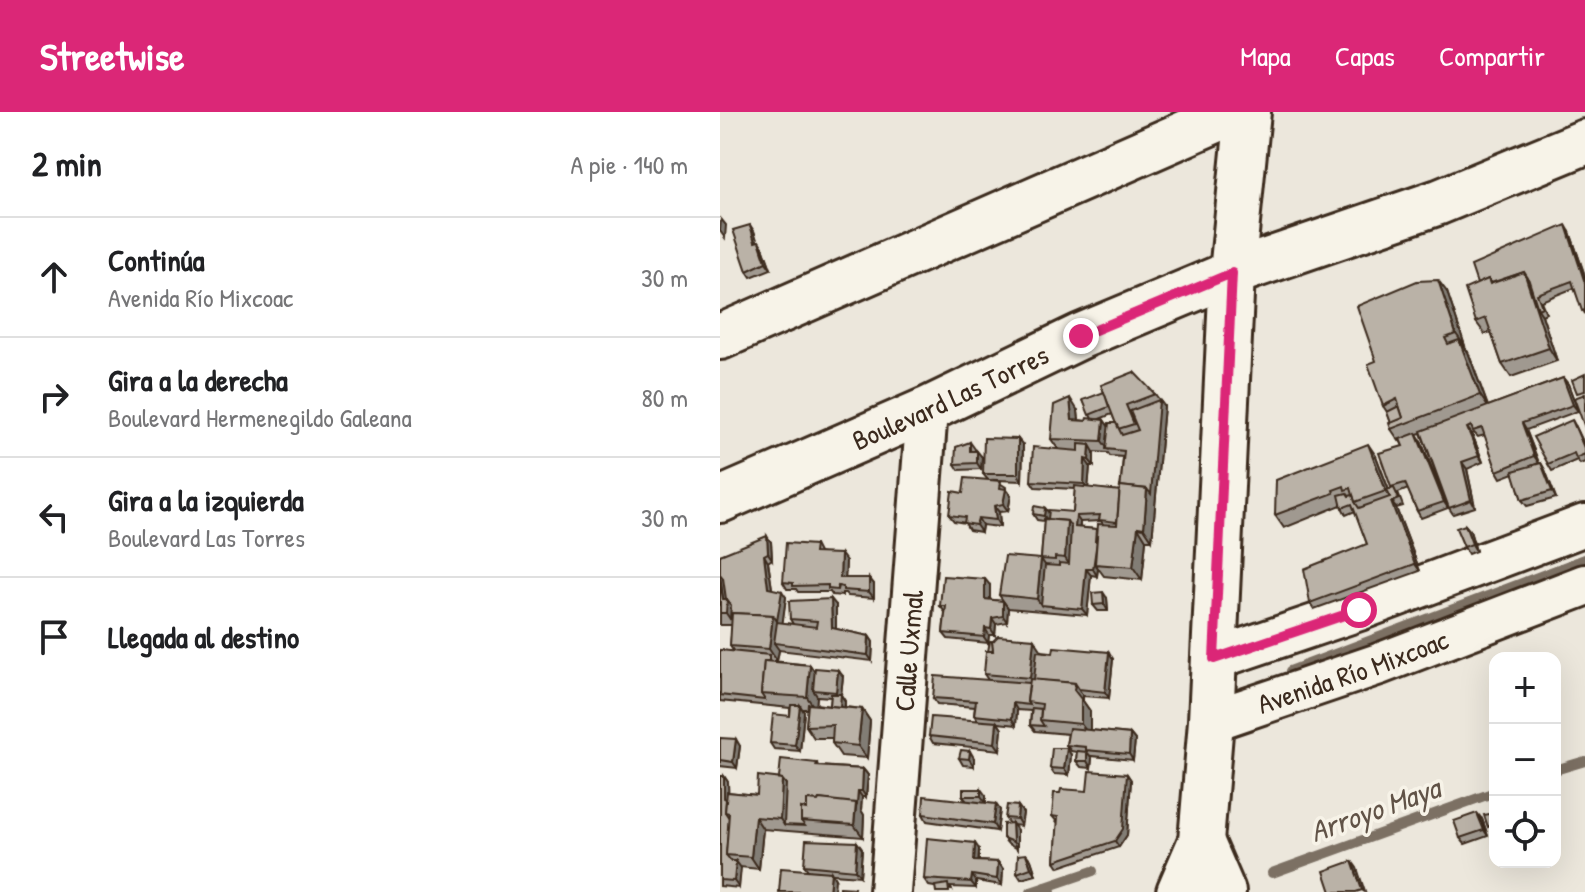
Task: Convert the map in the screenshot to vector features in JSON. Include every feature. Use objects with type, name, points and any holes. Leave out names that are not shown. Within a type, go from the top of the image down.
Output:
[{"type":"main road","points":[[720,337],[1234,112]]},
{"type":"main road","points":[[1179,892],[1201,841],[1211,721],[1232,273],[1248,112]]},
{"type":"main road","name":"Boulevard Las Torres","points":[[720,500],[927,410],[1081,336],[1232,273],[1439,202],[1585,142]]},
{"type":"main road","points":[[1201,841],[1223,892]]},
{"type":"street","name":"Calle Uxmal","points":[[890,892],[927,410]]},
{"type":"street","name":"Avenida Río Mixcoac","points":[[1214,659],[1359,610],[1585,525]]},
{"type":"street","name":"Avenida Río Mixcoac","points":[[1211,721],[1379,664],[1585,585]]},
{"type":"building","points":[[750,225],[766,262],[747,271],[733,230]]},
{"type":"building","points":[[1566,225],[1585,283],[1585,310],[1582,311],[1572,281],[1537,294],[1542,307],[1538,309],[1524,272],[1491,283],[1488,279],[1477,284],[1471,266]]},
{"type":"building","points":[[1524,272],[1549,348],[1502,364],[1486,318],[1476,322],[1465,289],[1488,279],[1490,284]]},
{"type":"building","points":[[1438,280],[1456,334],[1445,338],[1448,344],[1459,340],[1480,395],[1391,429],[1389,423],[1403,418],[1397,399],[1383,406],[1368,364],[1376,361],[1357,306],[1417,281]]},
{"type":"building","points":[[1134,372],[1155,394],[1126,405],[1134,424],[1118,429],[1101,385]]},
{"type":"building","points":[[1585,374],[1585,391],[1577,393],[1572,380]]},
{"type":"building","points":[[1563,378],[1573,405],[1522,423],[1534,456],[1497,471],[1482,428],[1473,431],[1471,426],[1467,428],[1479,456],[1462,462],[1471,500],[1449,508],[1421,431]]},
{"type":"building","points":[[1104,392],[1109,407],[1089,415],[1083,400]]},
{"type":"building","points":[[1585,394],[1585,428],[1574,398]]},
{"type":"building","points":[[1070,398],[1072,420],[1104,420],[1102,441],[1051,439],[1054,405]]},
{"type":"building","points":[[1159,400],[1151,494],[1147,489],[1120,486],[1124,451],[1106,449],[1109,423],[1116,423],[1122,435],[1138,430],[1130,411]]},
{"type":"building","points":[[1399,406],[1403,418],[1391,423],[1387,412]]},
{"type":"building","points":[[1572,420],[1585,454],[1576,458],[1574,453],[1548,464],[1533,437]]},
{"type":"building","points":[[1416,433],[1444,502],[1417,511],[1405,483],[1391,487],[1379,453],[1403,446],[1400,439]]},
{"type":"building","points":[[984,438],[1018,439],[1018,474],[983,474]]},
{"type":"building","points":[[970,442],[970,451],[977,451],[977,463],[955,464],[956,447]]},
{"type":"building","points":[[1079,444],[1090,445],[1089,460],[1085,459],[1084,484],[1031,481],[1033,447],[1079,451]]},
{"type":"building","points":[[1368,444],[1386,491],[1355,502],[1351,488],[1345,490],[1344,486],[1333,490],[1334,493],[1275,515],[1276,480]]},
{"type":"building","points":[[1541,463],[1552,491],[1522,500],[1513,471]]},
{"type":"building","points":[[965,478],[1001,481],[1000,488],[1006,489],[1003,504],[994,506],[996,520],[978,518],[976,525],[964,523],[965,517],[949,515],[952,491],[963,493]]},
{"type":"building","points":[[1075,486],[1120,491],[1117,522],[1099,520],[1100,515],[1076,516],[1075,527],[1096,529],[1097,541],[1093,569],[1086,569],[1082,609],[1041,605],[1045,565],[1069,564],[1071,527],[1067,521],[1048,519],[1049,510],[1073,512]]},
{"type":"building","points":[[1120,486],[1147,489],[1144,528],[1138,527],[1133,567],[1095,564],[1098,524],[1117,525]]},
{"type":"building","points":[[1394,488],[1399,499],[1391,502],[1415,564],[1310,603],[1304,569],[1367,544],[1352,504],[1342,508],[1339,495],[1353,495],[1359,508],[1390,497],[1387,490]]},
{"type":"building","points":[[1034,506],[1045,508],[1044,516],[1033,514]]},
{"type":"building","points":[[1044,519],[1067,521],[1065,558],[1041,559]]},
{"type":"building","points":[[1465,525],[1472,544],[1464,547],[1456,528]]},
{"type":"building","points":[[767,536],[768,553],[764,555],[768,588],[782,591],[777,621],[773,615],[732,613],[730,619],[731,605],[726,599],[720,574],[720,555]]},
{"type":"building","points":[[786,543],[815,545],[814,553],[841,554],[840,578],[869,578],[869,592],[843,590],[838,586],[837,590],[828,589],[828,585],[793,586],[793,583],[783,582]]},
{"type":"building","points":[[1005,556],[1041,559],[1037,599],[999,595]]},
{"type":"building","points":[[943,576],[985,579],[985,599],[1003,601],[1003,616],[992,618],[991,629],[985,628],[984,637],[943,633],[946,606],[940,606]]},
{"type":"building","points":[[720,580],[723,599],[727,599],[726,613],[720,613]]},
{"type":"building","points":[[1103,592],[1104,604],[1093,605],[1092,593]]},
{"type":"building","points":[[831,599],[832,628],[869,636],[868,655],[774,643],[777,622],[816,627],[817,621],[790,619],[789,601]]},
{"type":"building","points":[[732,613],[773,615],[769,649],[730,646]]},
{"type":"building","points":[[998,636],[1034,639],[1030,678],[984,674],[986,651],[993,651],[992,642]]},
{"type":"building","points":[[1054,647],[1109,652],[1105,692],[1079,689],[1075,683],[1034,680],[1037,651],[1053,653]]},
{"type":"building","points":[[720,650],[769,655],[769,661],[764,661],[761,694],[765,700],[720,695]]},
{"type":"building","points":[[764,661],[810,665],[807,697],[761,694]]},
{"type":"building","points":[[815,668],[838,670],[836,692],[813,690]]},
{"type":"building","points":[[935,676],[1029,683],[1029,705],[1013,703],[1012,719],[974,715],[976,701],[933,698]]},
{"type":"building","points":[[1030,679],[1075,683],[1074,690],[1081,699],[1081,724],[1040,720],[1042,704],[1027,702]]},
{"type":"building","points":[[831,694],[841,694],[840,707],[830,706]]},
{"type":"building","points":[[808,704],[862,709],[858,746],[832,743],[833,725],[806,726]]},
{"type":"building","points":[[791,705],[800,705],[795,745],[770,743],[773,714],[790,716]]},
{"type":"building","points":[[1032,708],[1041,709],[1040,720],[1044,726],[1030,725]]},
{"type":"building","points":[[931,717],[997,722],[995,743],[929,736]]},
{"type":"building","points":[[1069,728],[1130,734],[1129,754],[1066,745]]},
{"type":"building","points":[[720,738],[736,739],[733,762],[720,760]]},
{"type":"building","points":[[1052,748],[1067,748],[1064,769],[1050,768]]},
{"type":"building","points":[[961,750],[970,751],[969,759],[959,758]]},
{"type":"building","points":[[1077,751],[1087,752],[1087,761],[1076,761]]},
{"type":"building","points":[[781,759],[817,763],[816,766],[863,769],[862,791],[858,791],[857,804],[807,800],[807,809],[801,808],[801,821],[805,826],[784,825],[786,784],[779,778]]},
{"type":"building","points":[[1089,771],[1127,774],[1123,829],[1115,841],[1055,861],[1058,817],[1052,816],[1054,793],[1060,793],[1061,789],[1087,791]]},
{"type":"building","points":[[720,776],[724,776],[725,812],[729,818],[726,855],[731,861],[736,861],[734,881],[720,880]]},
{"type":"building","points":[[758,776],[782,779],[780,819],[755,817],[751,857],[726,855],[727,792],[757,795]]},
{"type":"building","points":[[963,789],[981,789],[981,796],[963,796]]},
{"type":"building","points":[[924,796],[996,804],[993,824],[923,814]]},
{"type":"building","points":[[807,800],[856,803],[854,825],[801,821],[801,808],[807,809]]},
{"type":"building","points":[[1007,805],[1018,806],[1017,819],[1005,818]]},
{"type":"building","points":[[1477,813],[1484,830],[1460,838],[1454,821]]},
{"type":"building","points":[[1012,823],[1013,842],[1003,838],[1003,824]]},
{"type":"building","points":[[927,838],[975,843],[974,861],[998,862],[997,879],[972,875],[971,882],[924,879]]},
{"type":"building","points":[[806,840],[857,842],[855,870],[804,865]]},
{"type":"building","points":[[1026,854],[1031,868],[1017,873],[1018,855]]},
{"type":"building","points":[[1352,861],[1362,890],[1331,892],[1324,871]]},
{"type":"building","points":[[781,868],[831,872],[829,892],[779,892]]},
{"type":"building","points":[[948,884],[949,892],[936,892],[935,886]]},
{"type":"building","points":[[840,887],[854,888],[853,892],[840,892]]},
{"type":"waterway","points":[[1290,671],[1585,559]]},
{"type":"waterway","name":"Arroyo Maya","points":[[1561,768],[1585,761]]},
{"type":"waterway","name":"Arroyo Maya","points":[[1272,873],[1489,794]]},
{"type":"waterway","points":[[1046,887],[1093,871]]},
{"type":"waterway","name":"Arroyo Maya","points":[[1031,892],[1046,887],[1051,891]]},
{"type":"route","points":[[1081,336],[1232,273],[1214,659],[1359,610]]}]
